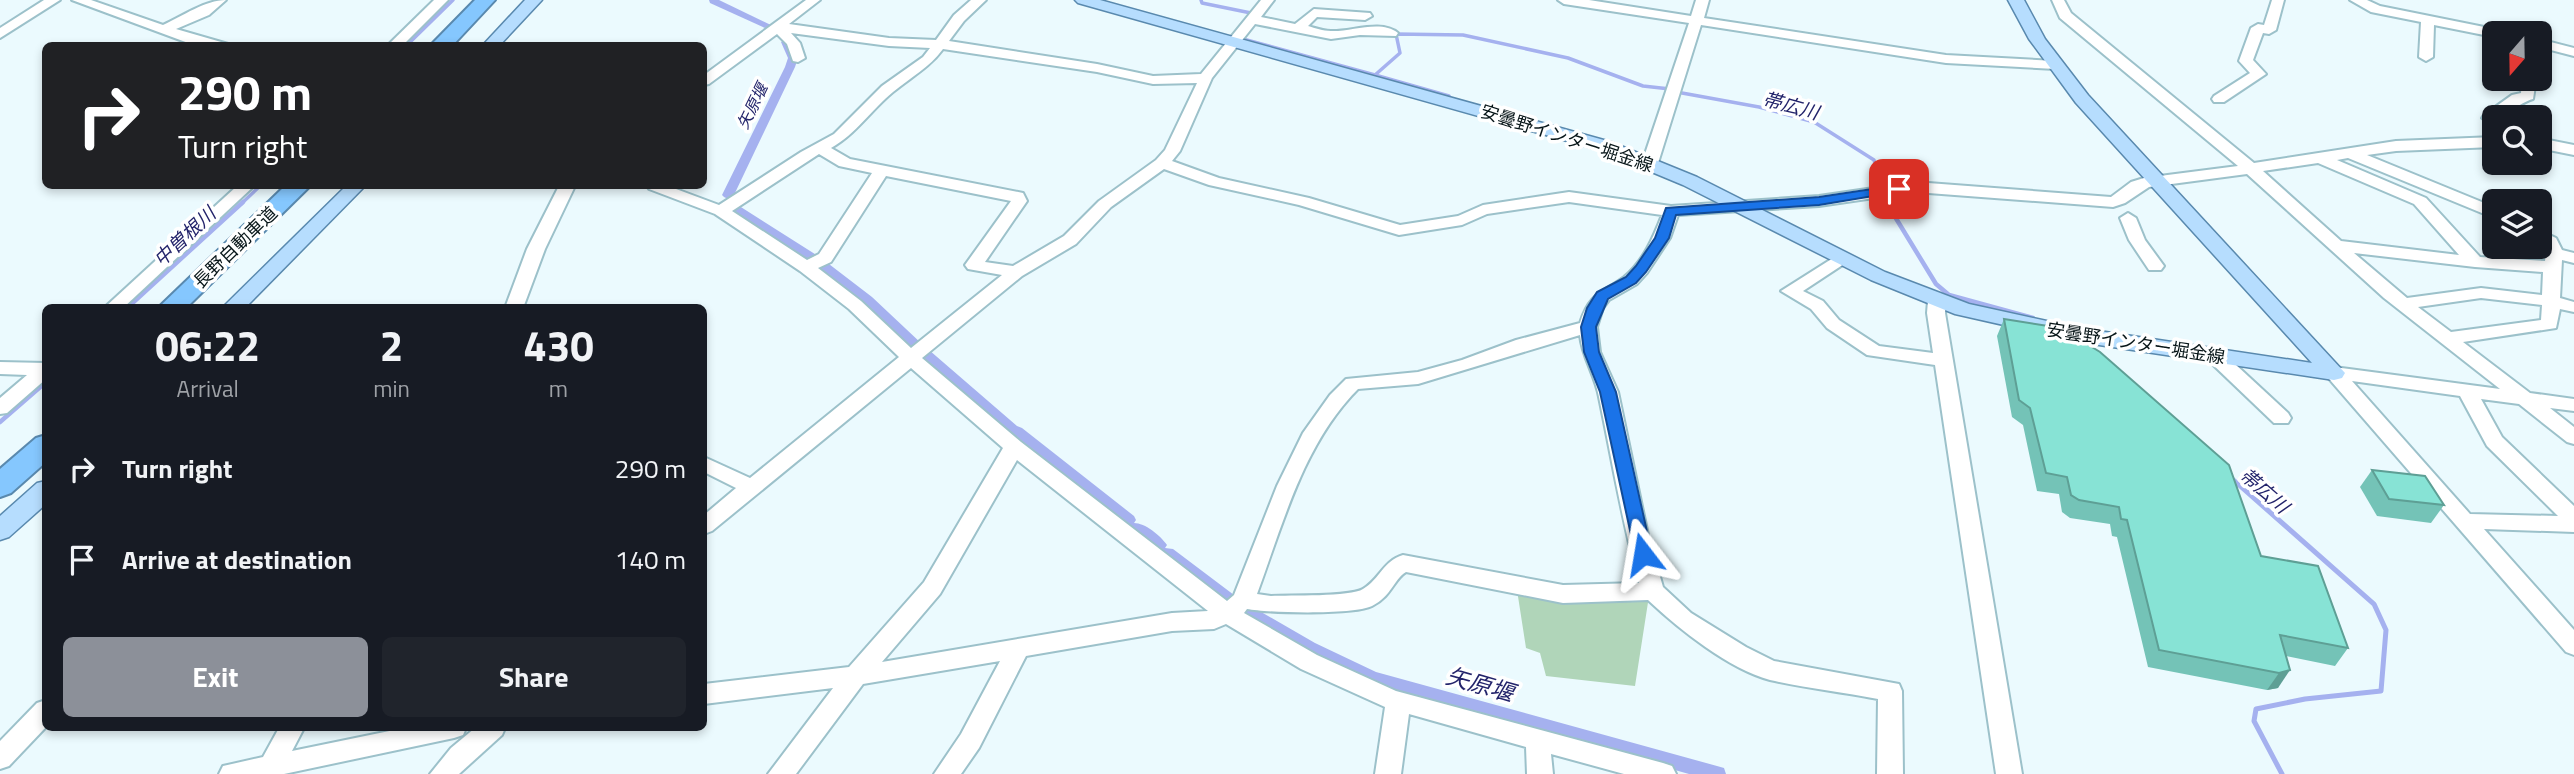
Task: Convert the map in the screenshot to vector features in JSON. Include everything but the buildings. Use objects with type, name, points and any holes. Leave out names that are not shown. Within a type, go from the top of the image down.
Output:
[{"type":"highway","points":[[444,42],[486,0]]},
{"type":"highway","points":[[460,42],[501,0]]},
{"type":"highway","name":"長野自動車道","points":[[175,304],[295,189]]},
{"type":"highway","name":"長野自動車道","points":[[196,304],[314,189]]},
{"type":"highway","points":[[0,466],[42,428]]},
{"type":"highway","points":[[0,486],[42,448]]},
{"type":"main road","points":[[494,42],[534,0]]},
{"type":"main road","points":[[2016,0],[2055,65],[2334,373]]},
{"type":"main road","name":"安曇野インター堀金線","points":[[1091,1],[1565,134],[1650,163],[1743,206],[1841,258],[1937,301],[2040,328],[2334,373]]},
{"type":"main road","points":[[237,304],[353,189]]},
{"type":"main road","points":[[0,531],[42,493]]},
{"type":"street","points":[[0,34],[53,0]]},
{"type":"street","points":[[78,0],[202,42]]},
{"type":"street","points":[[163,30],[204,12],[220,0]]},
{"type":"street","points":[[398,42],[441,0]]},
{"type":"street","points":[[707,78],[814,0]]},
{"type":"street","points":[[721,211],[839,136],[887,89],[928,61],[959,18],[979,0]]},
{"type":"street","points":[[707,524],[1016,272],[1069,240],[1105,204],[1162,163],[1172,151],[1205,78],[1268,0]]},
{"type":"street","points":[[1565,0],[1946,59],[2055,65]]},
{"type":"street","points":[[1650,163],[1703,0]]},
{"type":"street","points":[[2058,0],[2065,15],[2211,133],[2334,245],[2404,304],[2529,399],[2574,437]]},
{"type":"street","points":[[2219,99],[2259,74],[2246,61],[2258,28],[2269,30],[2278,0]]},
{"type":"street","points":[[2356,0],[2375,9],[2482,31]]},
{"type":"street","points":[[1298,29],[1314,13],[1365,16]]},
{"type":"street","points":[[2426,57],[2428,19]]},
{"type":"street","points":[[1254,20],[1331,35],[1360,31],[1391,33]]},
{"type":"street","points":[[778,27],[889,42],[940,44],[1097,68],[1153,80],[1205,78]]},
{"type":"street","points":[[778,27],[793,43],[798,58]]},
{"type":"street","points":[[2464,27],[2466,42]]},
{"type":"street","points":[[2552,46],[2574,52]]},
{"type":"street","points":[[2507,105],[2517,98],[2528,96],[2528,91]]},
{"type":"street","points":[[1162,163],[1215,182],[1303,201],[1399,230],[1462,220],[1483,210],[1569,197],[1619,206],[1671,211],[1819,201],[1915,187],[2113,202],[2122,199],[2131,188],[2158,181],[2396,146],[2482,142]]},
{"type":"street","points":[[2552,146],[2574,150]]},
{"type":"street","points":[[819,148],[845,163],[880,172],[1017,196],[1019,201],[974,265],[1016,272]]},
{"type":"street","points":[[2349,152],[2482,208]]},
{"type":"street","points":[[2319,157],[2420,201],[2475,262]]},
{"type":"street","points":[[806,267],[825,258],[880,172]]},
{"type":"street","points":[[117,304],[243,189]]},
{"type":"street","points":[[515,304],[536,249],[566,189]]},
{"type":"street","points":[[663,189],[721,211],[806,267],[855,305],[910,357],[1014,447],[1309,662],[1398,701],[1662,774]]},
{"type":"street","points":[[1671,211],[1662,238],[1641,269],[1631,280],[1603,296],[1594,308],[1588,327],[1591,352],[1608,392],[1637,535],[1653,590],[1683,619],[1738,654],[1770,670],[1890,691],[1890,774]]},
{"type":"street","points":[[2128,218],[2137,240],[2155,266]]},
{"type":"street","points":[[2334,245],[2475,262],[2574,258]]},
{"type":"street","points":[[2449,338],[2550,324],[2554,260],[2552,251]]},
{"type":"street","points":[[1841,258],[1790,291],[1817,305],[1833,324],[1874,351],[1944,360]]},
{"type":"street","points":[[2404,304],[2481,293],[2551,301],[2574,307]]},
{"type":"street","points":[[1937,301],[1936,313],[2009,774]]},
{"type":"street","points":[[1235,607],[1313,433],[1337,399],[1353,383],[1418,378],[1469,364],[1522,344],[1588,327]]},
{"type":"street","points":[[2215,356],[2281,418]]},
{"type":"street","points":[[0,368],[42,370]]},
{"type":"street","points":[[0,408],[42,373]]},
{"type":"street","points":[[2334,373],[2574,405]]},
{"type":"street","points":[[2334,373],[2574,646]]},
{"type":"street","points":[[2467,391],[2494,441],[2574,521]]},
{"type":"street","points":[[781,774],[856,676],[932,588],[1014,447]]},
{"type":"street","points":[[707,465],[751,487]]},
{"type":"street","points":[[2464,521],[2574,521]]},
{"type":"street","points":[[707,694],[856,676],[1172,622],[1214,621],[1235,607],[1364,600],[1382,588],[1393,569],[1403,563],[1563,594],[1653,590]]},
{"type":"street","points":[[947,774],[970,741],[1019,647]]},
{"type":"street","points":[[1388,774],[1398,701]]},
{"type":"street","points":[[0,758],[42,714]]},
{"type":"street","points":[[269,770],[290,731]]},
{"type":"street","points":[[232,774],[269,770],[441,731]]},
{"type":"street","points":[[443,774],[460,755],[489,731]]},
{"type":"street","points":[[1538,738],[1540,774]]},
{"type":"green space","points":[[1517,590],[1649,596],[1635,686],[1546,676],[1540,653],[1526,648]]},
{"type":"waterway","name":"中曽根川","points":[[410,42],[453,0]]},
{"type":"waterway","points":[[1201,0],[1202,3],[1251,13],[1253,17]]},
{"type":"waterway","name":"矢原堰","points":[[713,1],[768,26]]},
{"type":"waterway","name":"帯広川","points":[[1375,75],[1400,53],[1396,34],[1463,35],[1568,58],[1643,86],[1670,89]]},
{"type":"waterway","points":[[1244,36],[1243,39],[1375,75]]},
{"type":"waterway","name":"矢原堰","points":[[728,195],[790,67],[793,58],[786,42]]},
{"type":"waterway","points":[[1375,75],[1449,96]]},
{"type":"waterway","name":"帯広川","points":[[1682,93],[1759,107],[1814,122],[1874,160],[1887,203]]},
{"type":"waterway","name":"中曽根川","points":[[241,204],[257,189]]},
{"type":"waterway","name":"中曽根川","points":[[131,304],[243,202]]},
{"type":"waterway","name":"帯広川","points":[[1887,203],[1936,284],[1949,295],[2033,318]]},
{"type":"waterway","name":"矢原堰","points":[[733,206],[814,259]]},
{"type":"waterway","name":"矢原堰","points":[[821,264],[867,300],[917,347]]},
{"type":"waterway","name":"矢原堰","points":[[924,353],[1010,426]]},
{"type":"waterway","name":"中曽根川","points":[[0,422],[42,385]]},
{"type":"waterway","name":"矢原堰","points":[[1017,431],[1128,520]]},
{"type":"waterway","name":"帯広川","points":[[2230,477],[2374,604],[2386,630],[2381,691],[2305,699],[2256,709],[2254,721],[2282,774]]},
{"type":"waterway","name":"矢原堰","points":[[1137,528],[1159,545]]},
{"type":"waterway","name":"矢原堰","points":[[1167,553],[1228,599]]},
{"type":"waterway","name":"矢原堰","points":[[1242,607],[1309,648],[1372,678],[1717,774]]},
{"type":"route","points":[[1643,554],[1608,392],[1591,352],[1588,327],[1594,308],[1603,296],[1631,280],[1641,269],[1662,238],[1671,211],[1819,201],[1899,189]]}]
